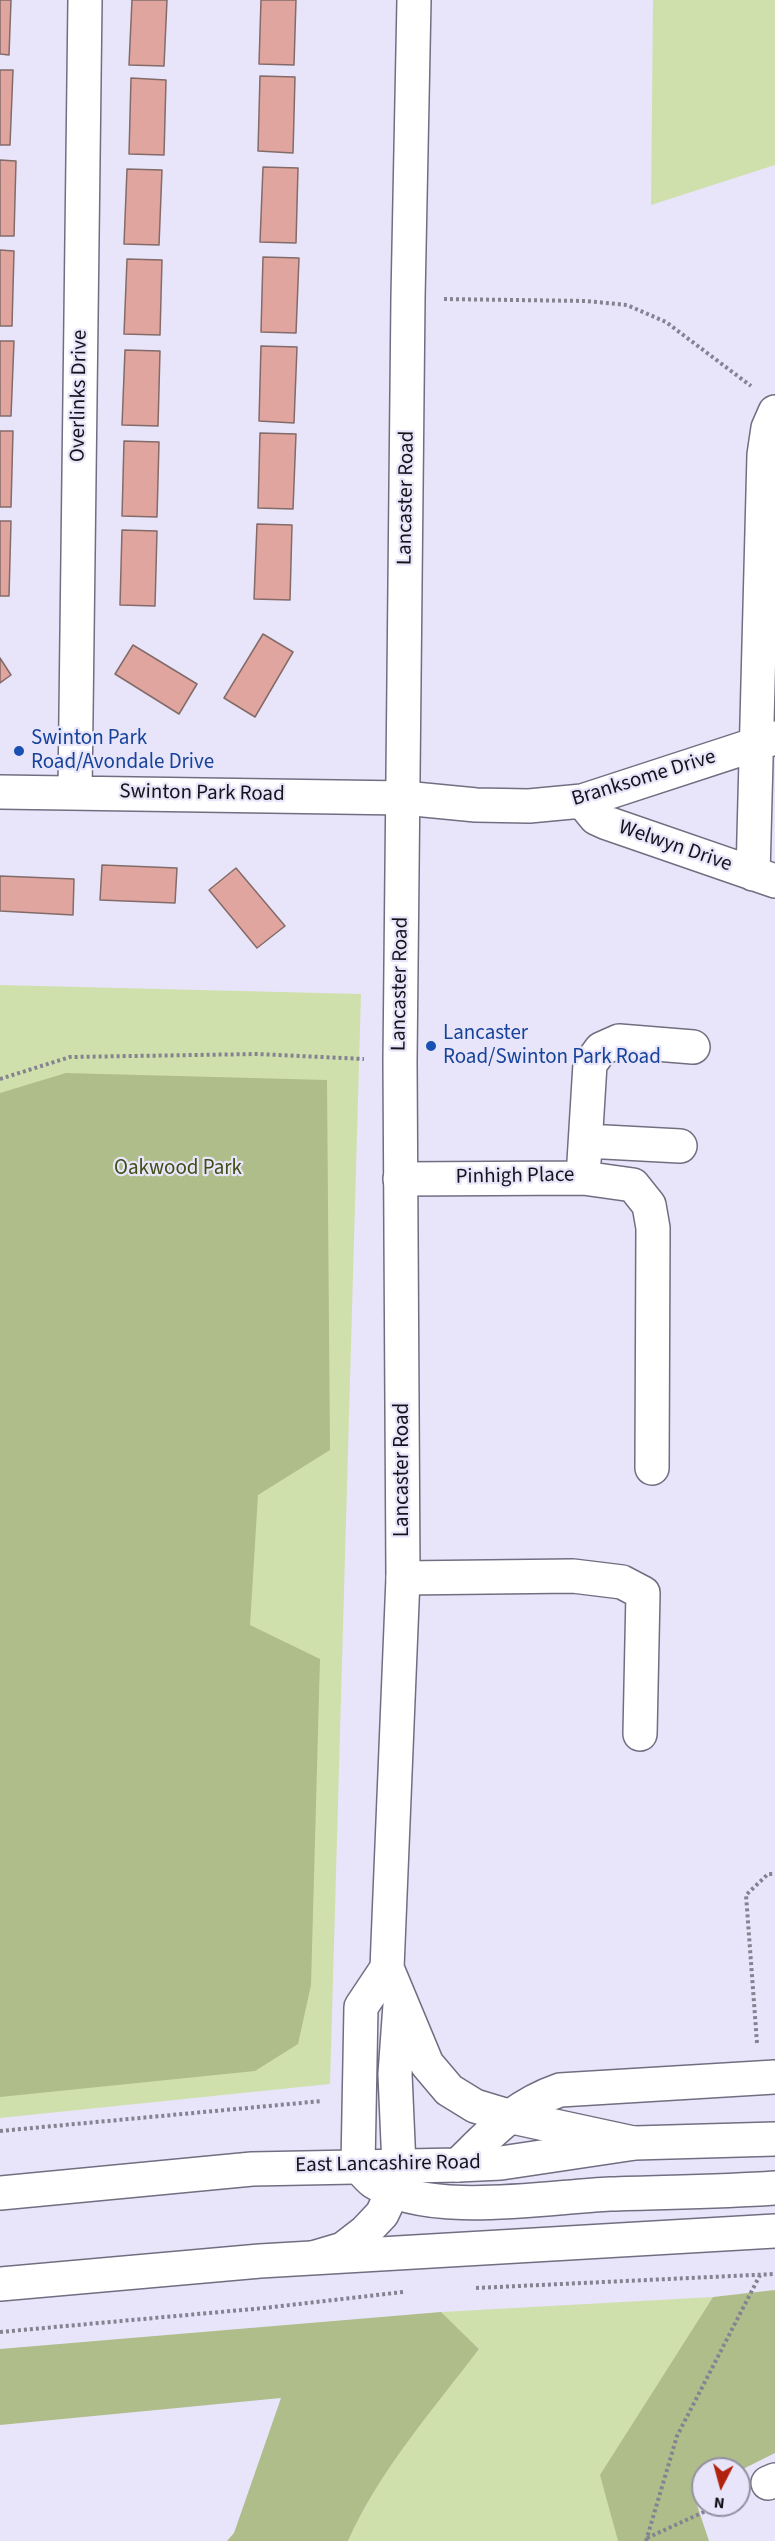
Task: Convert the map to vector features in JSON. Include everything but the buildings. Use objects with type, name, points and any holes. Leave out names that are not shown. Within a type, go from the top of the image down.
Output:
[{"type":"main road","name":"Overlinks Drive","points":[[75,792],[85,0]]},
{"type":"main road","name":"Lancaster Road","points":[[396,2179],[395,2074],[401,2001],[387,1968],[403,1578],[400,1060],[408,298],[414,0]]},
{"type":"main road","points":[[764,878],[766,741],[764,454],[768,428],[767,402]]},
{"type":"main road","name":"Branksome Drive","points":[[404,798],[476,806],[530,806],[582,801],[766,741]]},
{"type":"main road","name":"Swinton Park Road","points":[[0,792],[404,798]]},
{"type":"main road","name":"Welwyn Drive","points":[[582,801],[596,818],[764,878]]},
{"type":"main road","name":"Pinhigh Place","points":[[400,1179],[584,1178],[590,1064],[601,1049],[619,1041],[693,1047]]},
{"type":"main road","points":[[586,1141],[680,1146]]},
{"type":"main road","points":[[584,1178],[633,1185],[649,1205],[653,1228],[655,1320],[652,1468]]},
{"type":"main road","points":[[403,1578],[573,1576],[621,1582],[643,1593],[640,1734]]},
{"type":"main road","points":[[358,2165],[361,2007],[387,1968]]},
{"type":"main road","points":[[401,2001],[427,2064],[449,2090],[475,2106],[508,2116],[635,2143]]},
{"type":"main road","points":[[458,2165],[508,2116],[541,2097],[560,2090],[767,2077]]},
{"type":"main road","name":"East Lancashire Road","points":[[0,2193],[233,2170],[358,2165],[396,2179],[458,2165],[501,2163],[635,2143],[775,2139]]},
{"type":"main road","points":[[309,2259],[343,2249],[365,2232],[381,2214],[396,2179],[447,2202],[524,2202],[607,2194],[775,2188]]},
{"type":"main road","points":[[0,2284],[260,2261],[775,2231]]},
{"type":"path","points":[[408,298],[586,301],[627,305],[666,322],[767,402]]},
{"type":"path","points":[[0,1079],[70,1057],[257,1054],[400,1060]]},
{"type":"path","points":[[767,2077],[746,1895],[768,1874],[775,1874]]},
{"type":"path","points":[[0,2131],[358,2100]]},
{"type":"path","points":[[469,2289],[775,2274]]},
{"type":"path","points":[[647,2539],[677,2436],[760,2275]]},
{"type":"path","points":[[0,2332],[411,2292]]},
{"type":"path","points":[[647,2539],[694,2517]]},
{"type":"green space","points":[[653,0],[775,0],[775,165],[651,205]]},
{"type":"green space","name":"Oakwood Park","points":[[0,985],[361,994],[330,2084],[0,2118]]},
{"type":"green space","name":"Oakwood Park","points":[[66,1073],[327,1080],[330,1450],[258,1495],[250,1625],[320,1659],[311,1985],[298,2044],[255,2071],[0,2097],[0,1093]]},
{"type":"green space","points":[[775,2290],[775,2453],[751,2465],[751,2457],[691,2457],[691,2517],[701,2517],[709,2541],[618,2541],[600,2475],[713,2297]]},
{"type":"green space","points":[[713,2297],[601,2475],[618,2541],[348,2541],[375,2490],[391,2466],[479,2349],[441,2312]]},
{"type":"green space","points":[[441,2312],[479,2349],[391,2466],[375,2490],[348,2541],[227,2541],[234,2533],[281,2398],[0,2425],[0,2349]]},
{"type":"place","name":"Swinton Park Road/Avondale Drive","points":[[19,751]]},
{"type":"place","name":"Lancaster Road/Swinton Park Road","points":[[431,1046]]}]
